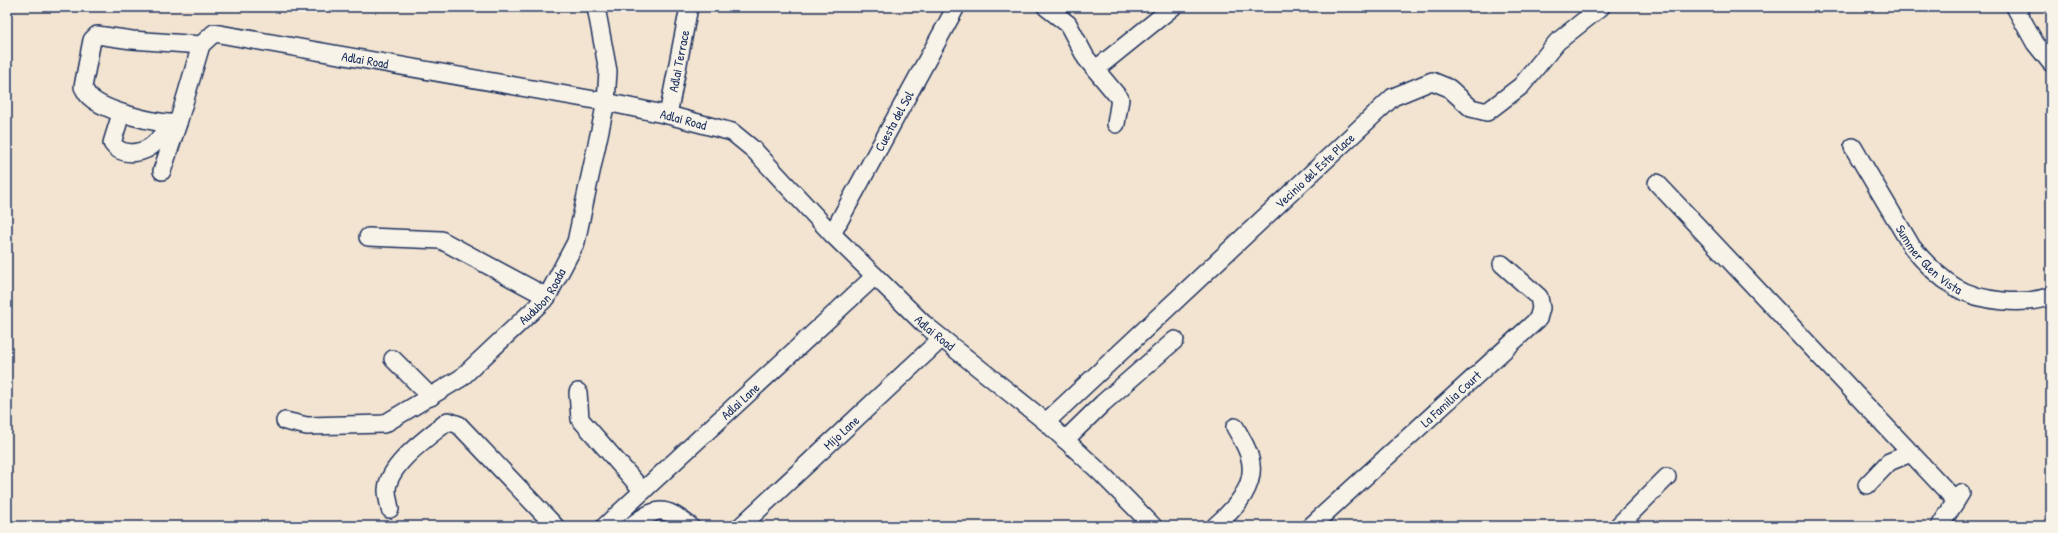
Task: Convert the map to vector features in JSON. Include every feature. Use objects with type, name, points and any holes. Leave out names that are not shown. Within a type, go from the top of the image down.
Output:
[{"type":"street","name":"Audubon Roada","points":[[285,421],[307,426],[384,424],[461,378],[547,297],[576,242],[606,102],[608,71],[596,7]]},
{"type":"street","name":"Adlai Terrace","points":[[668,115],[689,7]]},
{"type":"street","name":"Cuesta del Sol","points":[[832,234],[956,7]]},
{"type":"street","points":[[1046,7],[1068,24],[1086,58],[1120,99],[1116,124]]},
{"type":"street","points":[[1096,70],[1173,7]]},
{"type":"street","name":"Vecinio del Este Place","points":[[1046,422],[1393,97],[1432,81],[1449,88],[1471,108],[1487,112],[1521,86],[1557,42],[1601,7]]},
{"type":"street","points":[[2015,7],[2035,42],[2051,63]]},
{"type":"street","name":"Adlai Road","points":[[201,45],[214,33],[606,102],[668,115],[732,132],[754,150],[832,234],[941,339],[1046,422],[1102,474],[1153,526]]},
{"type":"street","points":[[162,171],[174,124],[201,45],[132,40],[97,35],[92,40],[83,87],[90,98],[121,114],[174,124]]},
{"type":"street","points":[[121,114],[112,143],[116,149],[125,154],[142,150],[155,143],[174,124]]},
{"type":"street","name":"Summer Glen Vista","points":[[1853,147],[1912,247],[1923,262],[1956,287],[1976,296],[2014,302],[2038,301],[2051,296]]},
{"type":"street","points":[[1657,183],[1911,453],[1958,497],[1940,526]]},
{"type":"street","points":[[368,237],[441,240],[547,297]]},
{"type":"street","name":"La Familia Court","points":[[1311,526],[1538,319],[1541,308],[1539,297],[1502,264]]},
{"type":"street","name":"Adlai Lane","points":[[605,526],[875,276]]},
{"type":"street","name":"Mijo Lane","points":[[741,526],[941,339]]},
{"type":"street","points":[[1065,440],[1103,403],[1175,340]]},
{"type":"street","points":[[392,359],[431,396]]},
{"type":"street","points":[[578,392],[580,419],[643,491]]},
{"type":"street","points":[[390,509],[387,490],[392,473],[411,452],[448,421],[459,425],[555,526]]},
{"type":"street","points":[[1214,526],[1228,515],[1248,490],[1250,456],[1235,427]]},
{"type":"street","points":[[1867,485],[1889,462],[1911,453]]},
{"type":"street","points":[[1618,526],[1667,477]]},
{"type":"street","points":[[631,526],[651,511],[666,511],[690,526]]}]
